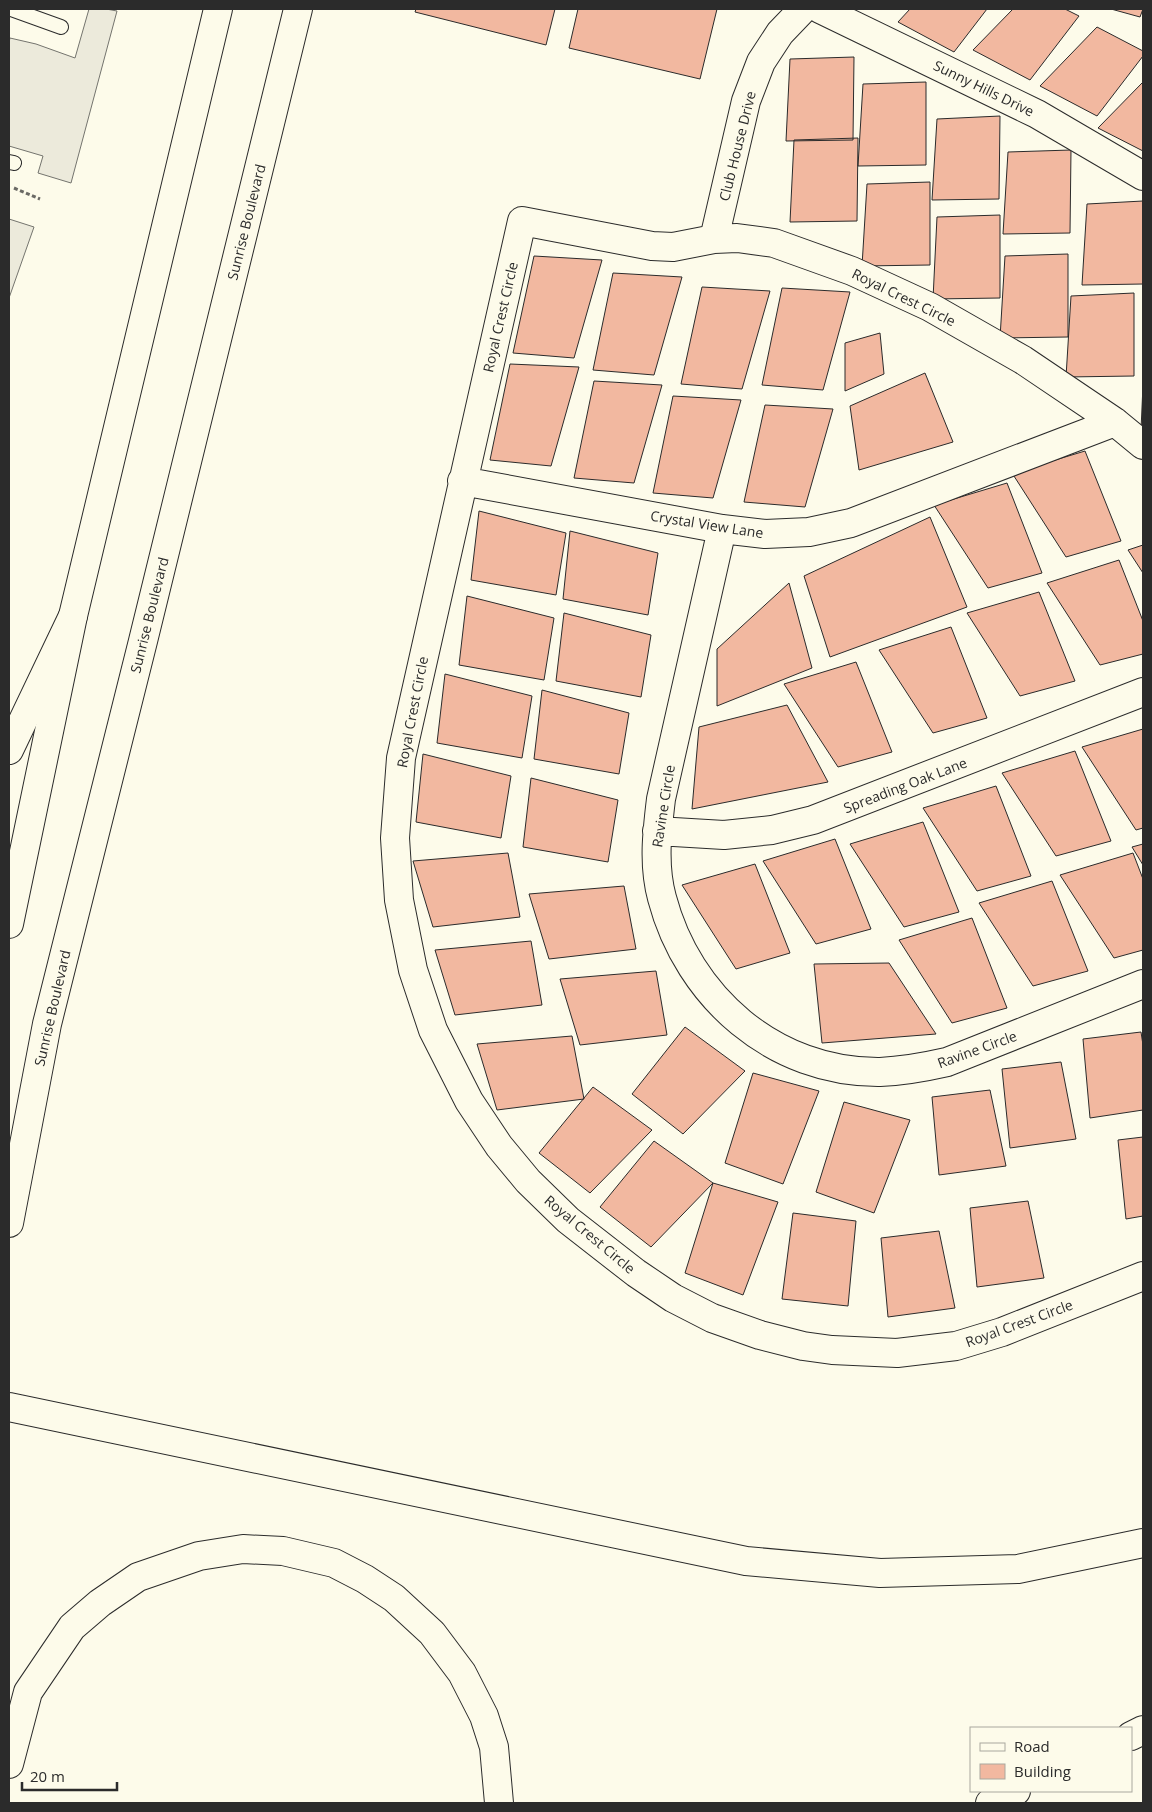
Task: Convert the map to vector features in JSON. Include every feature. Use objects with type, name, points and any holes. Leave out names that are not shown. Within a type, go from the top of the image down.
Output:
[{"type":"main road","points":[[9,924],[73,616],[218,9]]},
{"type":"main road","name":"Sunrise Boulevard","points":[[9,1223],[47,1024],[298,9]]},
{"type":"main road","name":"Club House Drive","points":[[714,239],[749,93],[761,62],[780,33],[802,9]]},
{"type":"main road","name":"Sunny Hills Drive","points":[[820,9],[1037,114],[1143,176]]},
{"type":"main road","name":"Royal Crest Circle","points":[[1143,446],[1115,422],[1023,360],[930,307],[852,271],[774,243],[737,238],[714,239],[673,247],[652,246],[522,221],[462,480],[401,758],[395,838],[399,900],[413,970],[432,1030],[469,1102],[499,1146],[528,1181],[568,1220],[636,1273],[673,1298],[712,1318],[760,1335],[803,1346],[832,1350],[897,1353],[956,1346],[1002,1332],[1143,1276]]},
{"type":"main road","name":"Crystal View Lane","points":[[462,480],[722,529],[765,534],[809,532],[851,523],[1115,422]]},
{"type":"main road","name":"Ravine Circle","points":[[722,529],[661,799],[656,854],[661,896],[676,941],[700,981],[729,1013],[757,1035],[794,1055],[836,1068],[879,1072],[914,1069],[948,1062],[1143,984]]},
{"type":"main road","points":[[9,750],[73,616]]},
{"type":"main road","name":"Spreading Oak Lane","points":[[657,831],[724,835],[772,830],[813,820],[1143,692]]},
{"type":"main road","points":[[9,1408],[746,1561],[880,1573],[1018,1569],[1143,1543]]},
{"type":"main road","points":[[9,1764],[28,1692],[72,1627],[100,1603],[138,1576],[199,1556],[243,1549],[283,1551],[334,1563],[365,1579],[394,1598],[432,1633],[462,1673],[484,1716],[494,1747],[499,1803]]},
{"type":"main road","points":[[990,1803],[1014,1792]]},
{"type":"lane","points":[[11,9],[61,27]]},
{"type":"path","points":[[9,186],[40,199]]},
{"type":"shaded area","points":[[89,9],[117,11],[71,183],[38,173],[43,156],[9,146],[9,42],[10,38],[36,44],[75,58]]},
{"type":"shaded area","points":[[9,219],[34,227],[9,298]]},
{"type":"building","points":[[416,9],[555,9],[546,45],[415,12]]},
{"type":"building","points":[[578,9],[717,9],[700,79],[569,48]]},
{"type":"building","points":[[910,9],[987,9],[954,52],[898,22]]},
{"type":"building","points":[[1013,9],[1065,9],[1079,16],[1030,80],[973,50]]},
{"type":"building","points":[[1111,9],[1143,9],[1140,17]]},
{"type":"building","points":[[1097,27],[1143,51],[1143,56],[1097,116],[1040,86]]},
{"type":"building","points":[[854,57],[853,140],[786,141],[790,59]]},
{"type":"building","points":[[926,82],[926,165],[858,166],[863,84]]},
{"type":"building","points":[[1143,82],[1143,151],[1098,128]]},
{"type":"building","points":[[1000,116],[999,199],[932,200],[937,119]]},
{"type":"building","points":[[858,138],[857,221],[790,222],[794,140]]},
{"type":"building","points":[[1071,150],[1070,233],[1003,234],[1008,152]]},
{"type":"building","points":[[930,182],[930,265],[862,266],[867,184]]},
{"type":"building","points":[[1143,201],[1143,284],[1082,285],[1087,204]]},
{"type":"building","points":[[1000,215],[1000,298],[933,299],[937,217]]},
{"type":"building","points":[[1068,254],[1068,337],[1000,338],[1005,256]]},
{"type":"building","points":[[534,256],[602,260],[574,358],[513,353]]},
{"type":"building","points":[[613,273],[682,277],[654,375],[593,370]]},
{"type":"building","points":[[702,287],[770,291],[742,389],[681,384]]},
{"type":"building","points":[[782,288],[850,292],[823,390],[762,385]]},
{"type":"building","points":[[1134,293],[1134,376],[1066,377],[1071,296]]},
{"type":"building","points":[[880,333],[884,374],[845,391],[845,343]]},
{"type":"building","points":[[510,364],[579,367],[551,466],[490,460]]},
{"type":"building","points":[[925,373],[953,442],[859,470],[850,406]]},
{"type":"building","points":[[594,381],[662,385],[634,483],[574,478]]},
{"type":"building","points":[[1143,385],[1143,430],[1141,430]]},
{"type":"building","points":[[673,396],[741,400],[713,498],[653,493]]},
{"type":"building","points":[[765,405],[833,409],[805,507],[744,502]]},
{"type":"building","points":[[1085,451],[1121,541],[1066,557],[1012,473]]},
{"type":"building","points":[[1007,483],[1042,573],[988,588],[934,505]]},
{"type":"building","points":[[479,511],[566,533],[556,595],[471,580]]},
{"type":"building","points":[[930,517],[967,607],[830,657],[804,576]]},
{"type":"building","points":[[570,531],[658,553],[648,615],[563,599]]},
{"type":"building","points":[[1143,545],[1143,573],[1128,550]]},
{"type":"building","points":[[1119,560],[1143,621],[1143,654],[1100,665],[1047,583]]},
{"type":"building","points":[[789,583],[812,668],[717,706],[717,649]]},
{"type":"building","points":[[1039,592],[1075,681],[1020,696],[967,613]]},
{"type":"building","points":[[467,596],[554,618],[544,680],[459,665]]},
{"type":"building","points":[[564,613],[651,635],[641,697],[556,681]]},
{"type":"building","points":[[951,627],[987,718],[933,733],[879,650]]},
{"type":"building","points":[[856,662],[892,752],[838,767],[784,684]]},
{"type":"building","points":[[445,674],[532,696],[522,758],[437,743]]},
{"type":"building","points":[[542,690],[629,713],[619,774],[534,759]]},
{"type":"building","points":[[787,705],[828,782],[692,809],[699,727]]},
{"type":"building","points":[[1143,729],[1143,828],[1136,830],[1082,747]]},
{"type":"building","points":[[1075,751],[1111,841],[1056,856],[1002,773]]},
{"type":"building","points":[[423,754],[511,776],[501,838],[416,822]]},
{"type":"building","points":[[531,778],[618,800],[608,862],[523,847]]},
{"type":"building","points":[[996,786],[1031,876],[977,891],[923,808]]},
{"type":"building","points":[[923,822],[959,912],[904,927],[850,844]]},
{"type":"building","points":[[835,839],[871,929],[816,944],[763,861]]},
{"type":"building","points":[[1143,844],[1143,865],[1132,847]]},
{"type":"building","points":[[508,853],[520,917],[433,927],[413,861]]},
{"type":"building","points":[[1133,853],[1143,879],[1143,950],[1114,958],[1060,875]]},
{"type":"building","points":[[755,864],[790,953],[736,969],[682,885]]},
{"type":"building","points":[[1052,881],[1088,971],[1033,986],[979,903]]},
{"type":"building","points":[[624,886],[636,949],[549,959],[529,894]]},
{"type":"building","points":[[972,918],[1007,1008],[952,1023],[899,940]]},
{"type":"building","points":[[531,941],[542,1005],[455,1015],[435,950]]},
{"type":"building","points":[[889,963],[936,1034],[822,1043],[814,964]]},
{"type":"building","points":[[656,971],[667,1035],[580,1045],[560,979]]},
{"type":"building","points":[[685,1027],[745,1071],[683,1134],[632,1094]]},
{"type":"building","points":[[1141,1032],[1143,1045],[1143,1110],[1090,1118],[1083,1039]]},
{"type":"building","points":[[572,1036],[584,1099],[497,1110],[477,1044]]},
{"type":"building","points":[[1061,1062],[1076,1139],[1010,1148],[1002,1069]]},
{"type":"building","points":[[753,1073],[819,1091],[783,1184],[725,1163]]},
{"type":"building","points":[[593,1087],[652,1130],[590,1193],[539,1153]]},
{"type":"building","points":[[990,1090],[1006,1166],[939,1175],[932,1097]]},
{"type":"building","points":[[844,1102],[910,1120],[874,1213],[816,1192]]},
{"type":"building","points":[[1143,1137],[1143,1216],[1126,1219],[1118,1140]]},
{"type":"building","points":[[654,1141],[713,1183],[651,1247],[600,1207]]},
{"type":"building","points":[[713,1183],[778,1202],[743,1295],[685,1273]]},
{"type":"building","points":[[1028,1201],[1044,1278],[977,1287],[970,1208]]},
{"type":"building","points":[[793,1213],[856,1221],[848,1306],[782,1299]]},
{"type":"building","points":[[939,1231],[955,1308],[888,1317],[881,1238]]}]
